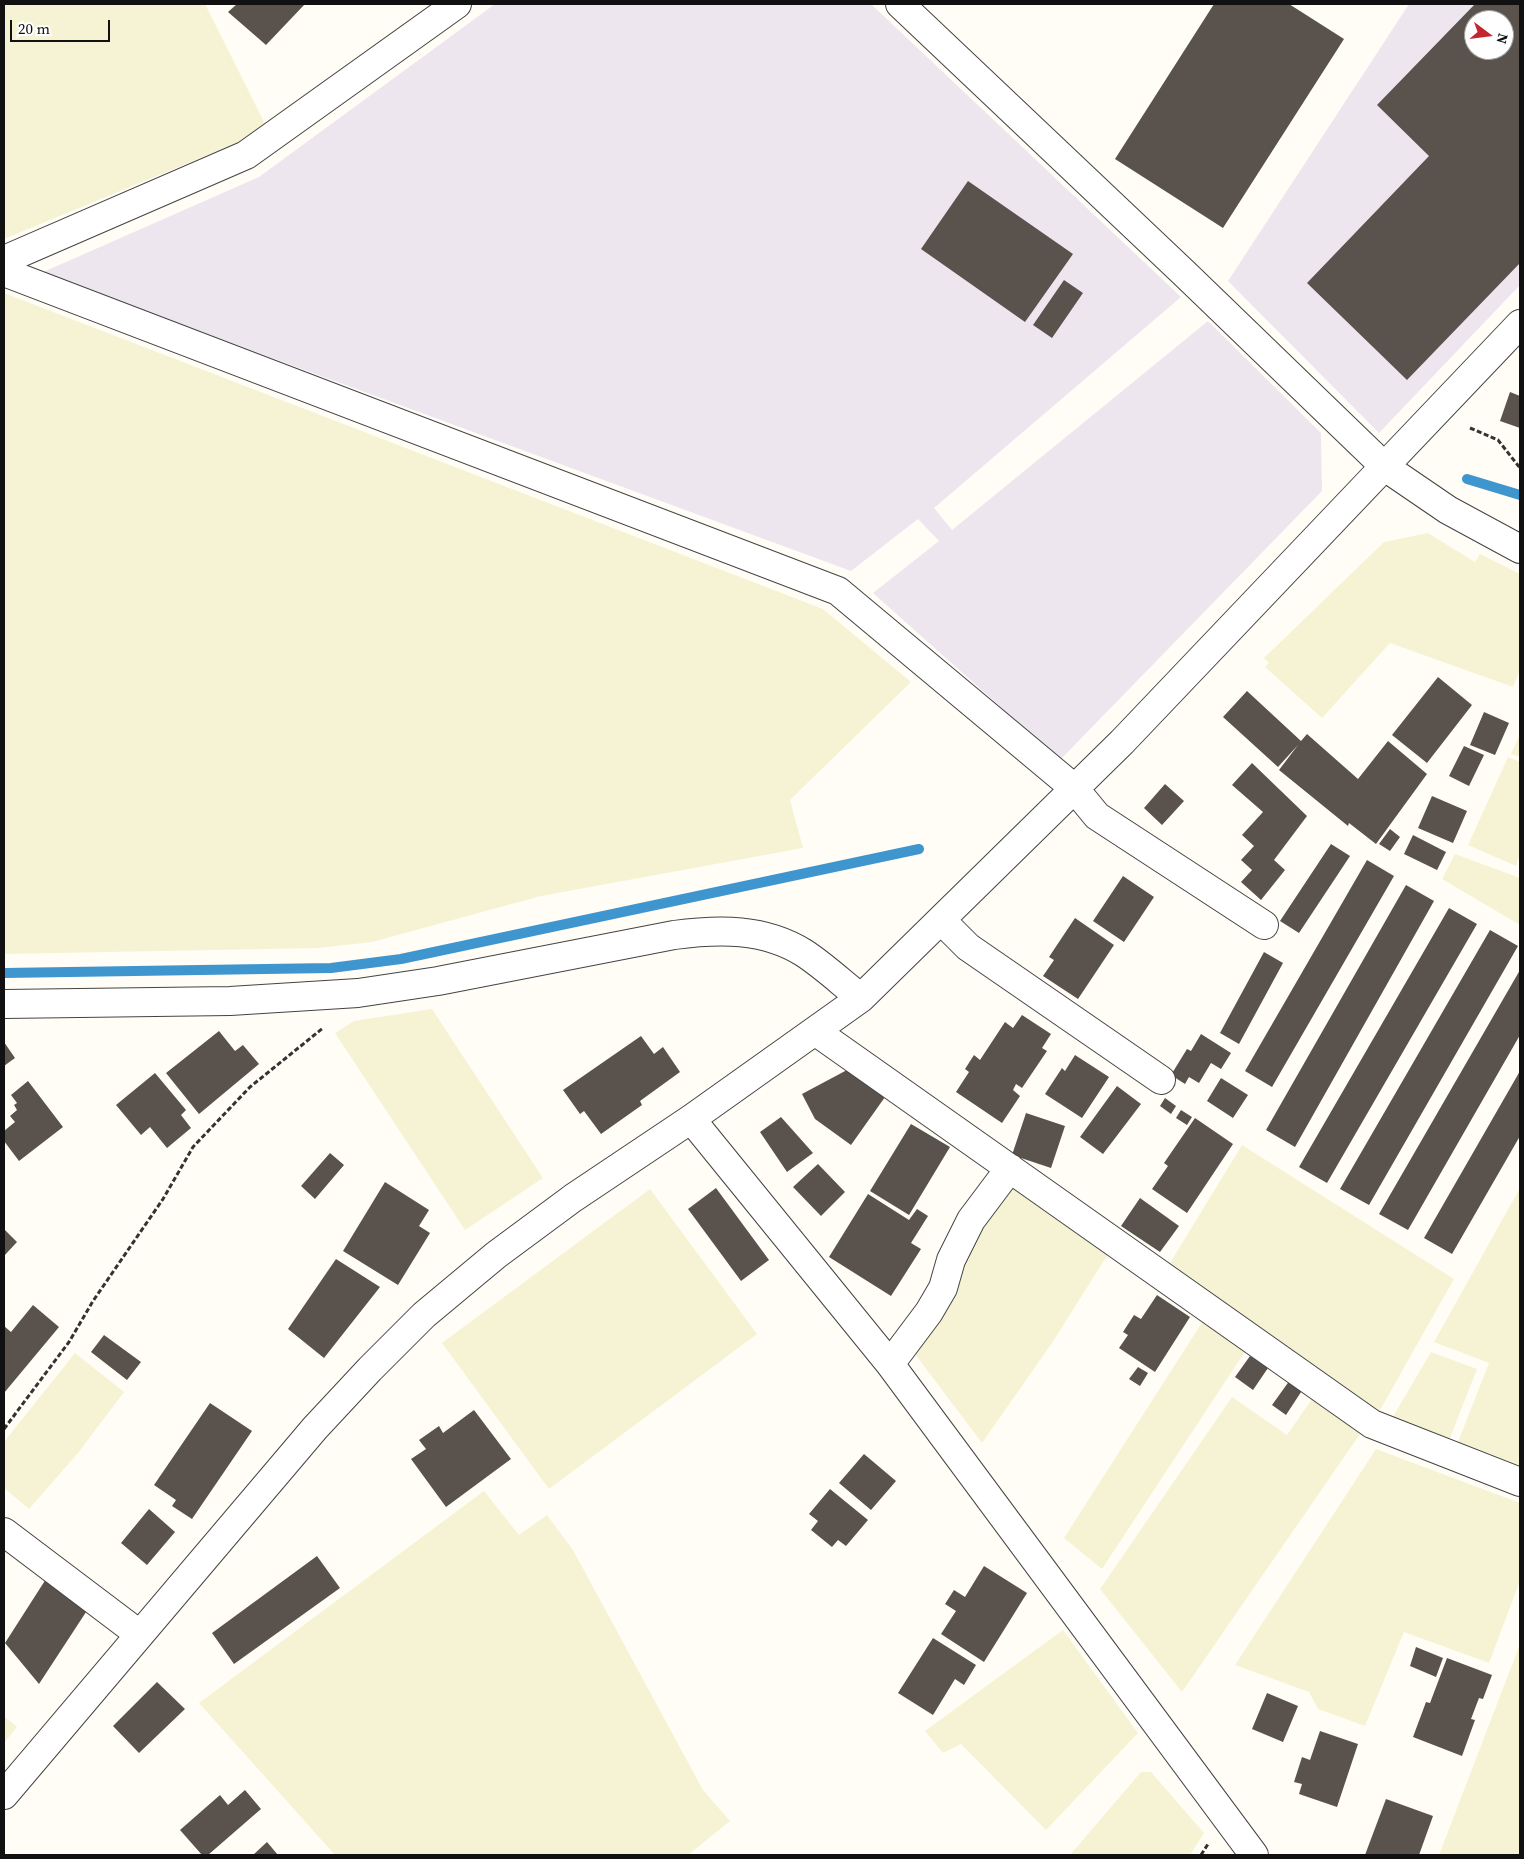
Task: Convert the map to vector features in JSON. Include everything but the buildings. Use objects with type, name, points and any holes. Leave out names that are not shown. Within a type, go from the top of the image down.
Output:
[{"type":"street","points":[[4,260],[246,154],[457,4]]},
{"type":"street","points":[[900,4],[1184,272],[1385,467],[1448,510],[1520,549]]},
{"type":"street","points":[[4,272],[838,591],[1074,788],[1097,816],[1264,925]]},
{"type":"street","points":[[4,1796],[315,1428],[370,1368],[424,1316],[512,1244],[573,1198],[691,1119],[861,998],[1122,742],[1520,324]]},
{"type":"street","points":[[941,920],[968,946],[1162,1080]]},
{"type":"street","points":[[4,1004],[230,1001],[358,993],[438,981],[702,931],[732,931],[768,936],[804,953],[861,998]]},
{"type":"street","points":[[815,1031],[1372,1424],[1520,1482]]},
{"type":"street","points":[[691,1119],[890,1364],[1254,1855]]},
{"type":"street","points":[[890,1364],[929,1312],[943,1288],[952,1260],[971,1220],[1010,1168]]},
{"type":"street","points":[[4,1532],[139,1634]]},
{"type":"path","points":[[1470,428],[1498,440],[1520,468]]},
{"type":"path","points":[[4,1429],[69,1342],[93,1301],[163,1199],[193,1147],[250,1087],[332,1021],[338,994]]},
{"type":"shaded area","points":[[4,4],[205,4],[268,130],[4,239]]},
{"type":"shaded area","points":[[495,4],[871,4],[1181,297],[934,508],[952,530],[1208,321],[1321,433],[1322,491],[1060,760],[873,593],[939,541],[918,519],[851,571],[41,273],[259,177]]},
{"type":"shaded area","points":[[1409,4],[1520,4],[1520,285],[1379,433],[1228,281]]},
{"type":"shaded area","points":[[4,293],[823,609],[911,682],[790,800],[803,848],[541,896],[372,942],[318,948],[4,954]]},
{"type":"shaded area","points":[[1428,533],[1475,562],[1480,554],[1520,574],[1520,670],[1513,687],[1390,643],[1322,718],[1265,667],[1269,663],[1264,658],[1384,542]]},
{"type":"shaded area","points":[[1520,734],[1520,757],[1511,754]]},
{"type":"shaded area","points":[[1508,757],[1520,762],[1520,854],[1516,866],[1468,845]]},
{"type":"shaded area","points":[[1455,854],[1520,878],[1520,925],[1442,879]]},
{"type":"shaded area","points":[[432,1009],[543,1178],[465,1230],[335,1033],[354,1021]]},
{"type":"shaded area","points":[[1242,1145],[1454,1279],[1379,1412],[1167,1268]]},
{"type":"shaded area","points":[[1012,1185],[1110,1251],[1052,1343],[982,1443],[915,1354],[953,1299],[960,1271],[985,1224]]},
{"type":"shaded area","points":[[1520,1188],[1520,1470],[1456,1447],[1489,1363],[1434,1342]]},
{"type":"shaded area","points":[[650,1189],[757,1334],[549,1489],[442,1343]]},
{"type":"shaded area","points":[[1203,1321],[1246,1350],[1102,1569],[1064,1538]]},
{"type":"shaded area","points":[[1431,1352],[1477,1369],[1448,1443],[1391,1420]]},
{"type":"shaded area","points":[[75,1353],[124,1392],[78,1453],[29,1509],[4,1488],[4,1442]]},
{"type":"shaded area","points":[[1232,1397],[1287,1435],[1312,1399],[1360,1434],[1182,1692],[1100,1589]]},
{"type":"shaded area","points":[[1376,1449],[1520,1503],[1520,1581],[1489,1663],[1404,1632],[1365,1726],[1318,1709],[1309,1692],[1235,1665]]},
{"type":"shaded area","points":[[484,1491],[519,1535],[547,1515],[573,1550],[703,1790],[730,1821],[688,1855],[335,1855],[199,1703]]},
{"type":"shaded area","points":[[1063,1630],[1138,1733],[1046,1830],[961,1744],[943,1753],[925,1731]]},
{"type":"shaded area","points":[[1520,1644],[1520,1855],[1439,1855]]},
{"type":"shaded area","points":[[4,1716],[17,1727],[4,1743]]},
{"type":"shaded area","points":[[1141,1772],[1151,1772],[1204,1833],[1190,1855],[1070,1855]]},
{"type":"waterway","points":[[1467,479],[1520,495]]},
{"type":"waterway","points":[[4,973],[331,968],[401,959],[919,849]]}]
